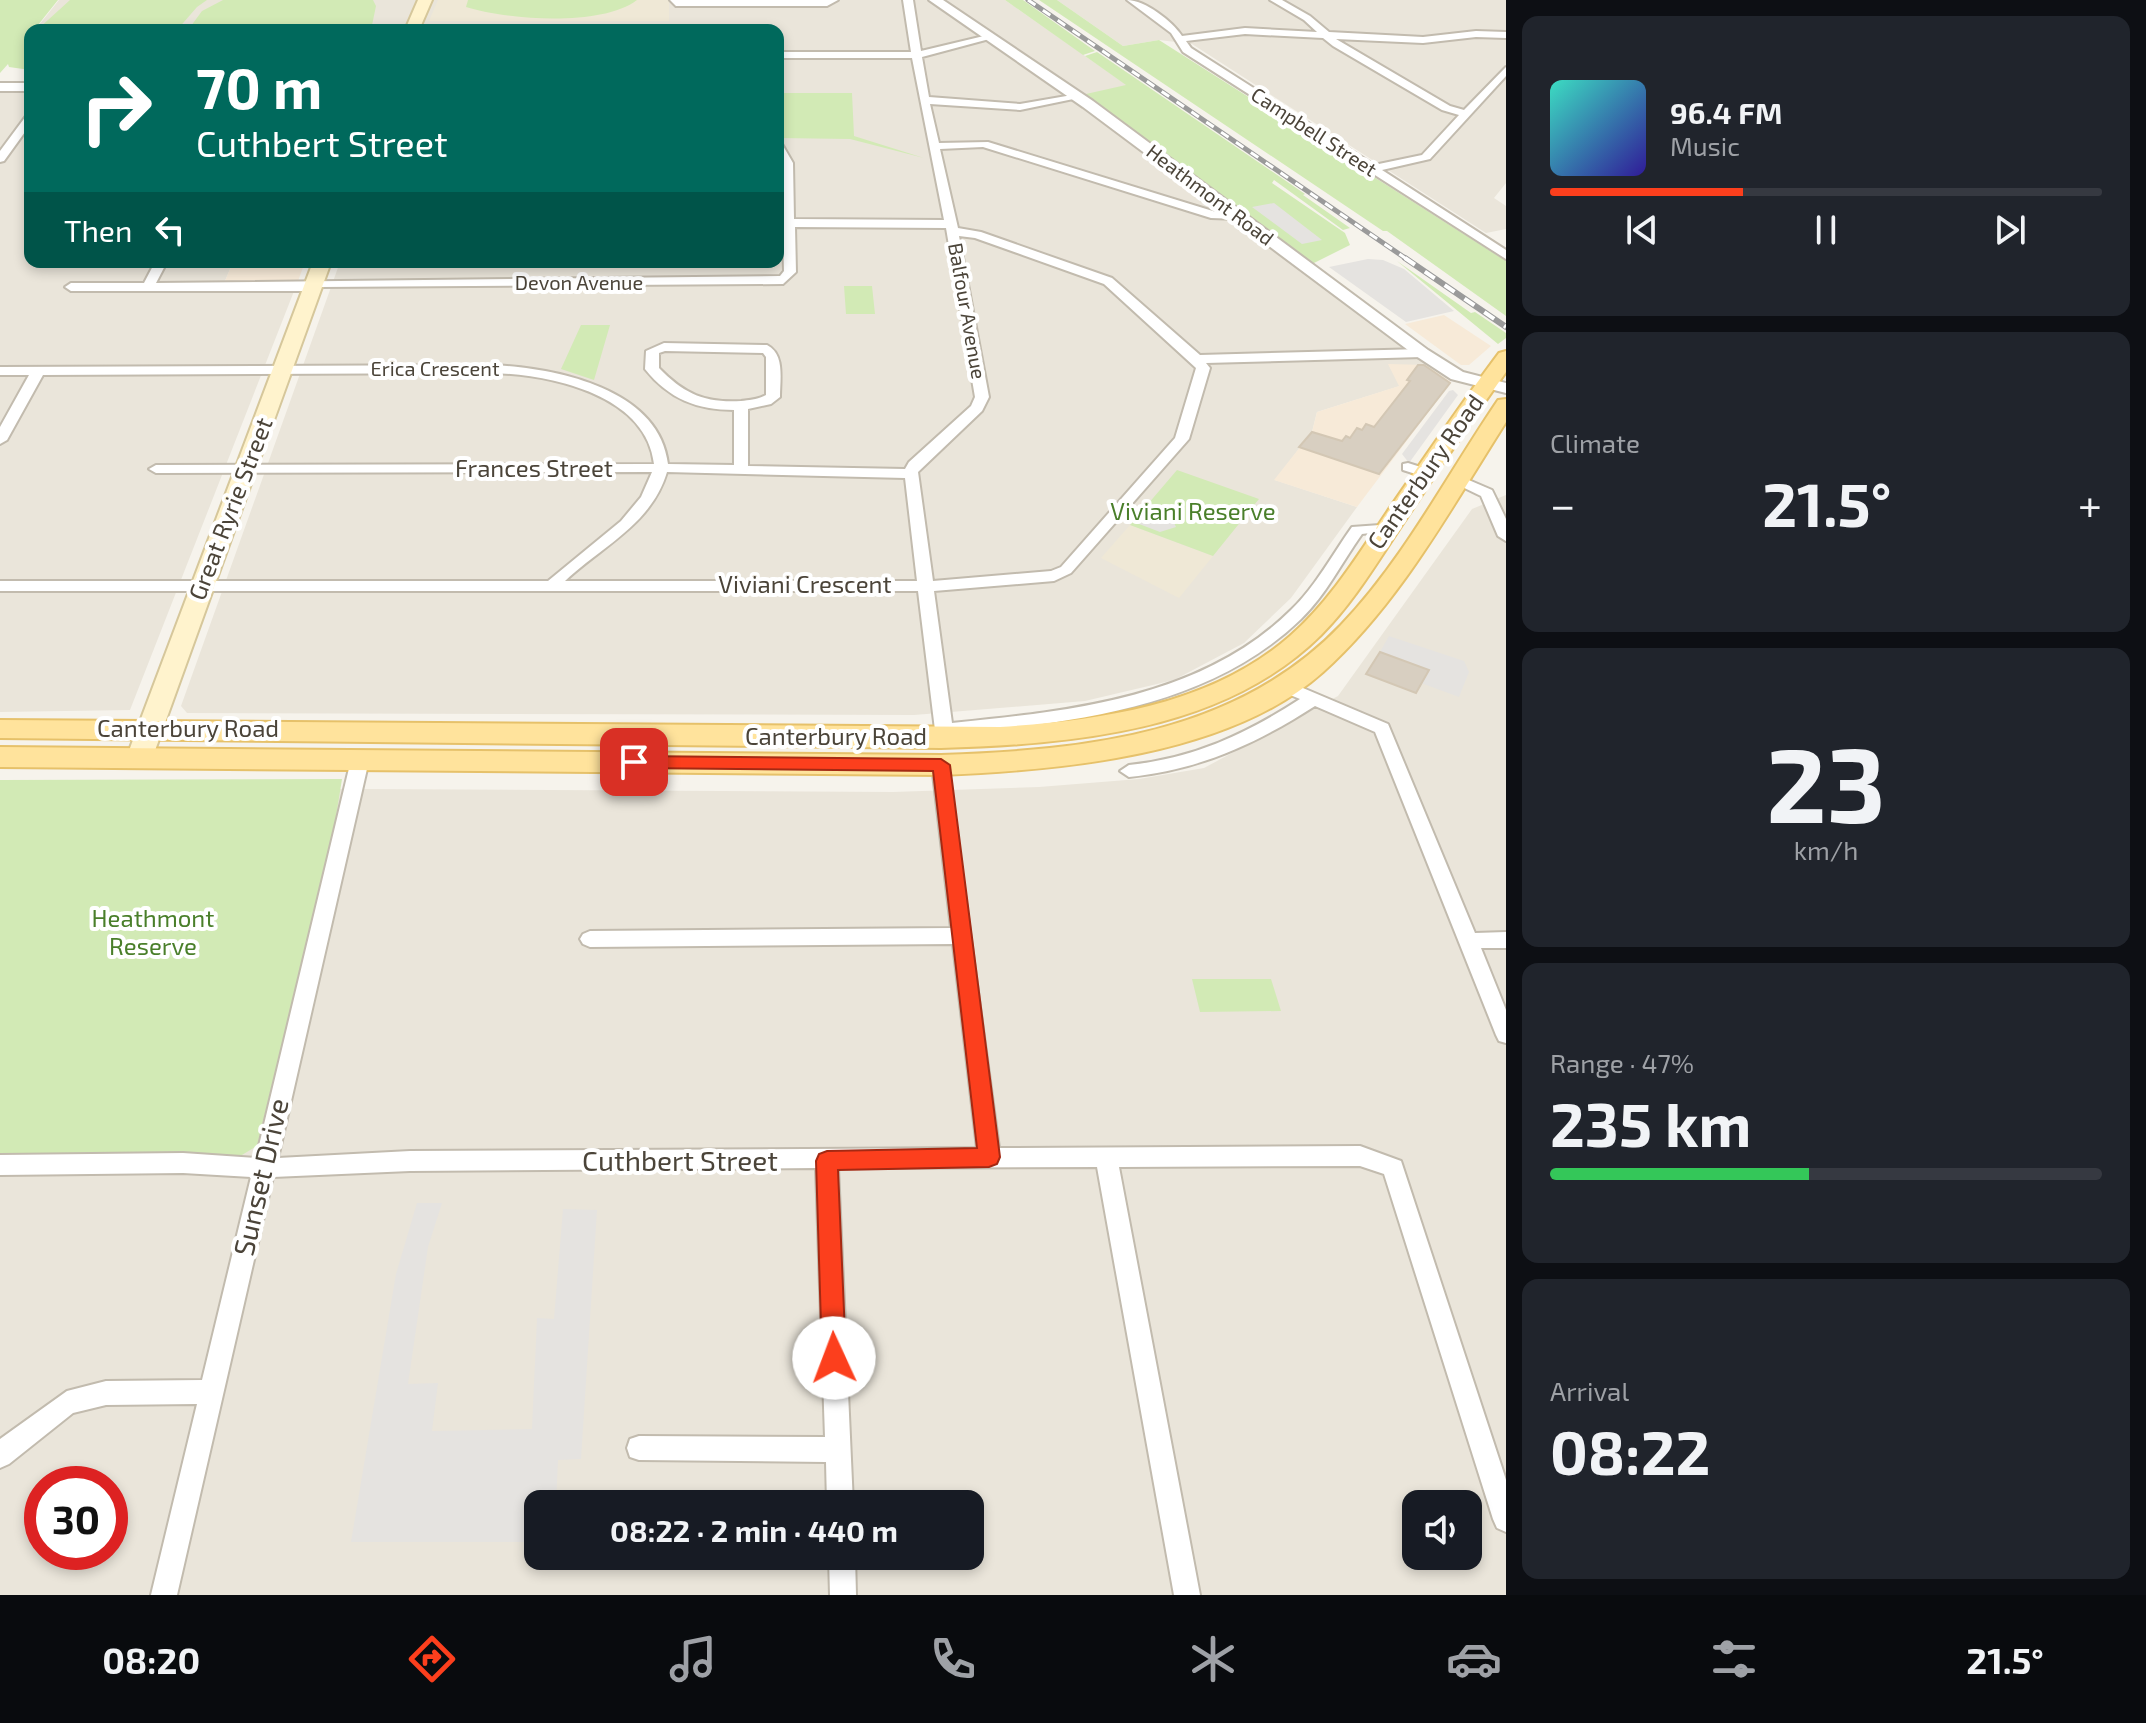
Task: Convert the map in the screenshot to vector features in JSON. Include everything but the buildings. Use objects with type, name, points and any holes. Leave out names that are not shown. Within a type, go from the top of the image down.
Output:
[{"type":"main road","points":[[415,24],[425,0]]},
{"type":"main road","name":"Great Ryrie Street","points":[[140,756],[320,268]]},
{"type":"main road","name":"Canterbury Road","points":[[0,729],[286,729],[893,738],[944,734],[1026,736],[1118,724],[1190,702],[1233,683],[1282,655],[1315,627],[1389,527],[1417,470],[1496,381]]},
{"type":"main road","name":"Canterbury Road","points":[[0,757],[941,765],[1048,760],[1111,751],[1200,726],[1284,686],[1326,655],[1351,631],[1506,405]]},
{"type":"main road","points":[[1417,470],[1454,483]]},
{"type":"main road","points":[[286,729],[342,740],[353,747],[360,760],[375,743],[403,731]]},
{"type":"street","points":[[675,3],[827,3],[833,0]]},
{"type":"street","name":"Balfour Avenue","points":[[908,0],[924,100],[952,228],[982,400],[914,465],[911,474]]},
{"type":"street","name":"Heathmont Road","points":[[935,0],[1078,97],[1452,373]]},
{"type":"street","name":"Campbell Street","points":[[1132,0],[1174,31],[1187,50],[1506,255]]},
{"type":"street","points":[[1275,0],[1307,18],[1325,35],[1446,108],[1466,114]]},
{"type":"street","points":[[1179,39],[1245,31],[1423,40],[1476,34],[1506,35]]},
{"type":"street","points":[[784,55],[916,55],[988,38]]},
{"type":"street","points":[[1372,169],[1426,157],[1506,70]]},
{"type":"street","points":[[0,87],[24,87]]},
{"type":"street","points":[[924,100],[1020,107],[1078,97]]},
{"type":"street","points":[[0,159],[24,135]]},
{"type":"street","points":[[934,146],[984,144],[1215,216],[1239,215]]},
{"type":"street","points":[[784,157],[787,163],[784,184]]},
{"type":"street","points":[[784,206],[788,223],[952,228],[1108,281],[1197,359],[1422,353]]},
{"type":"street","name":"Devon Avenue","points":[[314,285],[777,281],[787,278],[790,272],[788,223]]},
{"type":"street","points":[[148,287],[158,268]]},
{"type":"street","points":[[71,287],[314,285]]},
{"type":"street","points":[[664,347],[749,347],[769,350],[773,357],[773,397],[763,404],[741,405],[711,405],[688,400],[653,371],[653,351],[664,347]]},
{"type":"street","name":"Viviani Crescent","points":[[0,586],[924,585],[1035,579],[1066,570],[1182,439],[1203,371],[1197,359]]},
{"type":"street","name":"Erica Crescent","points":[[0,371],[493,369],[563,377],[597,389],[629,410],[650,435],[659,454],[660,468]]},
{"type":"street","points":[[0,440],[38,371]]},
{"type":"street","points":[[1452,373],[1496,381]]},
{"type":"street","points":[[1452,373],[1496,381]]},
{"type":"street","points":[[741,405],[741,470]]},
{"type":"street","points":[[552,586],[568,567],[635,515],[653,489],[660,468]]},
{"type":"street","name":"Frances Street","points":[[156,469],[660,468],[911,474]]},
{"type":"street","points":[[911,474],[944,734]]},
{"type":"street","points":[[1454,483],[1482,496],[1506,536]]},
{"type":"street","points":[[1284,686],[1382,728],[1506,1035]]},
{"type":"street","points":[[1129,771],[1165,768],[1229,749],[1265,731],[1313,699]]},
{"type":"street","name":"Sunset Drive","points":[[164,1595],[360,760]]},
{"type":"street","points":[[941,765],[989,1157]]},
{"type":"street","points":[[590,939],[961,936]]},
{"type":"street","points":[[1468,941],[1506,940]]},
{"type":"street","name":"Cuthbert Street","points":[[0,1165],[183,1163],[264,1168],[410,1161],[1360,1156],[1393,1168],[1506,1519]]},
{"type":"street","points":[[1107,1159],[1187,1595]]},
{"type":"street","points":[[827,1161],[839,1490]]},
{"type":"street","points":[[0,1455],[67,1403],[106,1393],[211,1392]]},
{"type":"street","points":[[639,1448],[838,1450]]},
{"type":"street","points":[[842,1570],[843,1595]]},
{"type":"shaded area","points":[[59,0],[1005,0],[1144,97],[1083,109],[1427,365],[1389,365],[1400,386],[1317,412],[1312,432],[1275,480],[1357,507],[1291,598],[1244,643],[1174,680],[1085,701],[914,715],[187,713],[181,706],[338,268],[784,268],[784,24],[40,24]]},
{"type":"shaded area","points":[[438,0],[669,0],[669,21],[429,21]]},
{"type":"shaded area","points":[[1057,0],[1506,0],[1506,183],[1494,198],[1506,206],[1506,229],[1486,233],[1192,44],[1159,40],[1123,46]]},
{"type":"shaded area","points":[[0,91],[24,91],[24,268],[230,268],[225,281],[298,281],[130,710],[0,712]]},
{"type":"shaded area","points":[[1274,203],[1322,240],[1302,244],[1252,207]]},
{"type":"shaded area","points":[[1368,259],[1383,260],[1404,269],[1454,311],[1406,322],[1329,267]]},
{"type":"shaded area","points":[[230,268],[303,268],[298,281],[225,281]]},
{"type":"shaded area","points":[[1444,315],[1491,346],[1469,365],[1461,365],[1405,324]]},
{"type":"shaded area","points":[[1388,364],[1427,365],[1451,382],[1357,507],[1274,480],[1312,432],[1317,412],[1399,386]]},
{"type":"shaded area","points":[[1453,390],[1458,395],[1409,463],[1402,454],[1449,391]]},
{"type":"shaded area","points":[[1506,495],[1506,1595],[0,1595],[0,787],[893,792],[1039,787],[1139,779],[1204,768],[1338,696],[1472,509]]},
{"type":"shaded area","points":[[1149,505],[1169,512],[1176,527],[1160,532],[1134,522]]},
{"type":"shaded area","points":[[1130,525],[1213,556],[1179,598],[1101,558]]},
{"type":"shaded area","points":[[1389,636],[1464,661],[1469,672],[1459,697],[1421,683],[1428,670],[1380,652]]},
{"type":"shaded area","points":[[417,1203],[442,1203],[428,1247],[408,1384],[438,1383],[432,1431],[532,1429],[537,1318],[554,1319],[563,1209],[597,1210],[581,1459],[558,1460],[557,1490],[524,1490],[524,1542],[351,1542],[396,1274]]},
{"type":"green space","points":[[0,0],[58,0],[39,24],[24,24],[24,69],[9,67],[8,64],[0,73]]},
{"type":"green space","points":[[70,0],[207,0],[182,24],[44,24]]},
{"type":"green space","points":[[223,0],[373,0],[376,6],[372,24],[192,24],[202,11]]},
{"type":"green space","points":[[468,0],[637,0],[621,9],[578,18],[529,18],[466,7]]},
{"type":"green space","points":[[1005,0],[1023,0],[1095,51],[1083,55]]},
{"type":"green space","points":[[1039,0],[1057,0],[1123,46],[1159,40],[1506,261],[1506,316],[1387,231]]},
{"type":"green space","points":[[1097,52],[1350,228],[1343,230],[1274,180],[1272,183],[1345,233],[1350,245],[1312,264],[1086,94],[1126,85],[1085,56]]},
{"type":"green space","points":[[784,93],[852,93],[854,136],[924,158],[850,139],[784,138]]},
{"type":"green space","points":[[1397,261],[1471,313],[1475,312],[1506,333],[1506,338],[1498,344]]},
{"type":"green space","points":[[844,286],[872,286],[875,314],[846,314]]},
{"type":"green space","points":[[581,325],[610,325],[594,380],[561,369]]},
{"type":"green space","name":"Viviani Reserve","points":[[1177,470],[1259,499],[1213,556],[1130,525]]},
{"type":"green space","name":"Heathmont Reserve","points":[[342,779],[333,835],[257,1146],[237,1158],[0,1159],[0,780]]},
{"type":"green space","points":[[1192,979],[1271,979],[1281,1011],[1200,1012]]},
{"type":"railway","points":[[1028,0],[1408,260]]},
{"type":"railway","points":[[1405,258],[1506,327]]},
{"type":"route","points":[[634,762],[941,765],[989,1157],[827,1161],[834,1358]]}]
